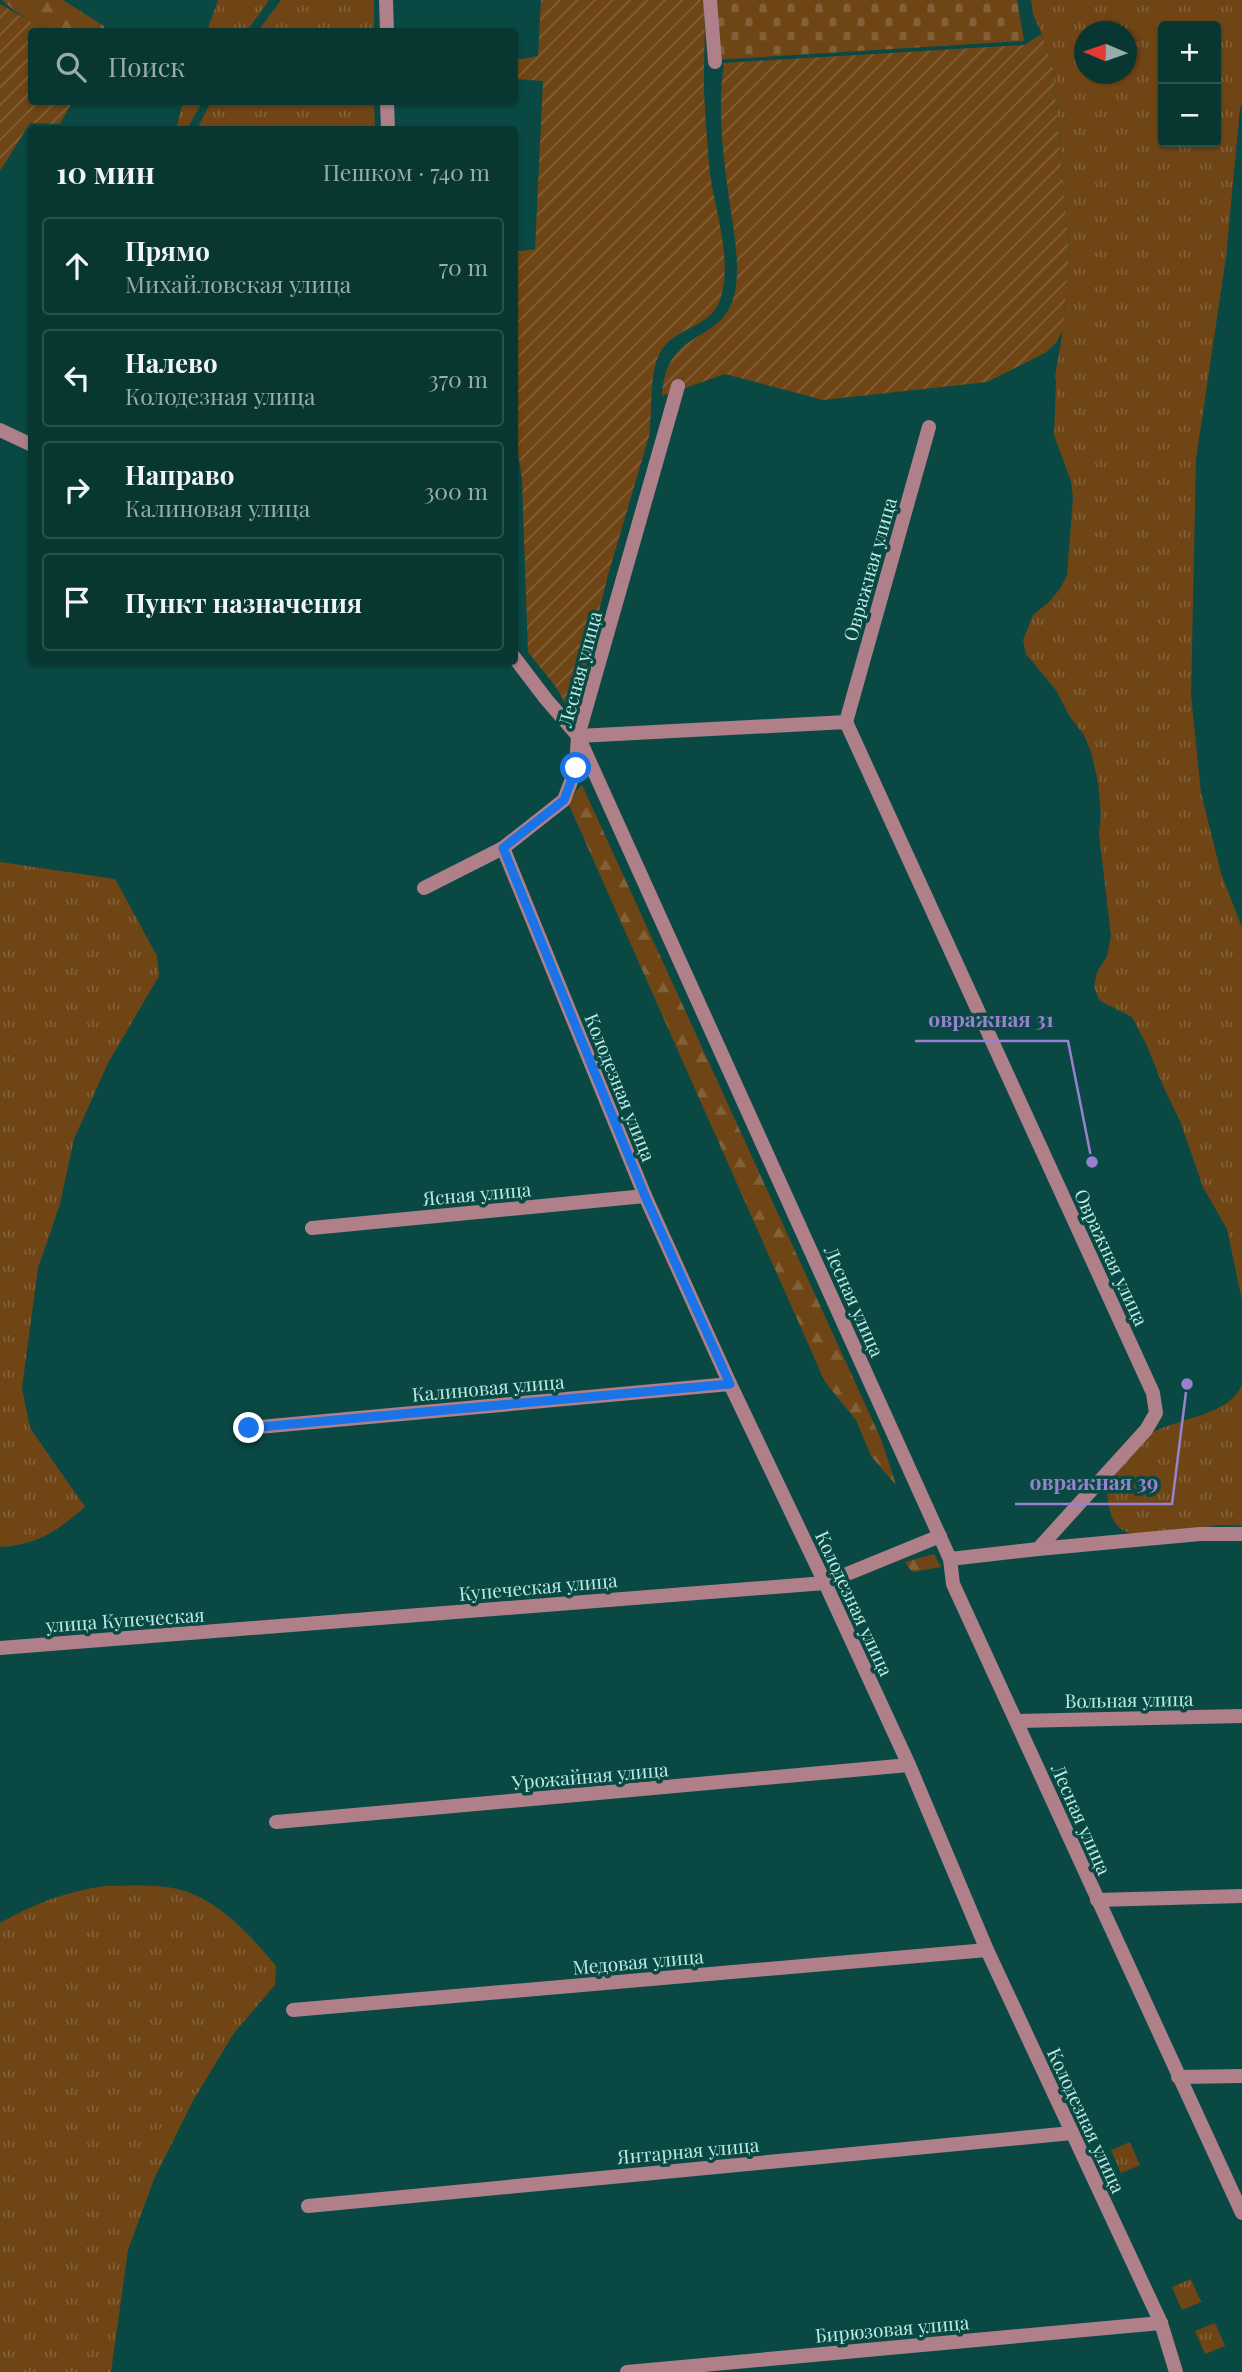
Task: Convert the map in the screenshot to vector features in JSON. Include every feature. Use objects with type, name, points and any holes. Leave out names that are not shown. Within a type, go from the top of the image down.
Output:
[{"type":"street","points":[[386,0],[387,28]]},
{"type":"street","points":[[710,0],[715,62]]},
{"type":"street","points":[[387,105],[388,126]]},
{"type":"street","name":"Лесная улица","points":[[678,386],[578,736],[940,1536],[950,1559],[953,1584],[1242,2213]]},
{"type":"street","name":"Овражная улица","points":[[929,427],[846,722],[1153,1393],[1156,1413],[1146,1430],[1038,1549]]},
{"type":"street","points":[[0,430],[28,443]]},
{"type":"street","points":[[424,888],[503,848],[564,800],[576,768],[578,736],[518,662]]},
{"type":"street","points":[[578,736],[846,722]]},
{"type":"street","name":"Колодезная улица","points":[[503,848],[645,1196],[909,1765],[987,1950],[1161,2323],[1176,2372]]},
{"type":"street","name":"Ясная улица","points":[[312,1228],[645,1196]]},
{"type":"street","name":"Калиновая улица","points":[[249,1428],[730,1384]]},
{"type":"street","points":[[950,1559],[1200,1534],[1242,1534]]},
{"type":"street","name":"Купеческая улица","points":[[254,1628],[825,1583],[940,1536]]},
{"type":"street","name":"улица Купеческая","points":[[0,1648],[254,1628]]},
{"type":"street","name":"Вольная улица","points":[[1018,1721],[1242,1716]]},
{"type":"street","name":"Урожайная улица","points":[[276,1822],[909,1765]]},
{"type":"street","points":[[1097,1900],[1242,1896]]},
{"type":"street","name":"Медовая улица","points":[[293,2010],[987,1950]]},
{"type":"street","points":[[1178,2077],[1242,2076]]},
{"type":"street","name":"Янтарная улица","points":[[308,2206],[1072,2133]]},
{"type":"street","name":"Бирюзовая улица","points":[[627,2372],[1161,2323]]},
{"type":"green space","points":[[2,0],[63,0],[104,28],[44,28]]},
{"type":"green space","points":[[218,0],[269,0],[249,28],[208,28]]},
{"type":"green space","points":[[281,0],[374,0],[374,28],[260,28]]},
{"type":"green space","points":[[541,0],[703,0],[704,90],[709,165],[725,265],[717,307],[703,321],[670,340],[658,356],[653,378],[649,436],[608,575],[574,713],[570,712],[556,687],[528,652],[522,479],[518,454],[518,251],[535,249],[543,81],[518,79],[518,60],[538,56]]},
{"type":"green space","points":[[715,0],[1017,0],[1024,41],[713,60]]},
{"type":"green space","points":[[1031,0],[1242,0],[1242,103],[1226,257],[1196,459],[1191,695],[1201,793],[1221,873],[1242,928],[1242,1300],[1227,1229],[1203,1187],[1180,1121],[1147,1046],[1132,1017],[1100,1001],[1094,987],[1097,972],[1107,956],[1111,936],[1099,833],[1101,814],[1098,782],[1084,735],[1070,717],[1056,690],[1026,654],[1023,640],[1033,615],[1049,602],[1067,575],[1073,498],[1071,481],[1054,435],[1055,377],[1063,330],[1069,249],[1053,69],[1033,15]]},
{"type":"green space","points":[[0,4],[42,28],[28,28],[28,105],[70,105],[60,124],[30,123],[0,171]]},
{"type":"green space","points":[[1042,34],[1053,69],[1069,250],[1063,330],[1056,343],[1045,353],[987,382],[823,400],[725,374],[662,396],[666,373],[674,357],[684,346],[720,321],[729,309],[735,292],[737,280],[734,229],[722,127],[724,63],[1024,45]]},
{"type":"green space","points":[[182,105],[200,105],[189,126],[177,126]]},
{"type":"green space","points":[[209,105],[374,105],[375,126],[199,126]]},
{"type":"green space","points":[[582,785],[881,1439],[896,1485],[871,1456],[856,1420],[825,1382],[569,805]]},
{"type":"green space","points":[[0,862],[115,879],[157,956],[159,976],[108,1063],[74,1139],[60,1204],[38,1268],[22,1388],[30,1428],[85,1507],[36,1540],[0,1547]]},
{"type":"green space","points":[[1242,1385],[1242,1526],[1220,1525],[1165,1534],[1137,1535],[1116,1524],[1110,1509],[1107,1482],[1136,1446],[1159,1429],[1213,1411],[1235,1396]]},
{"type":"green space","points":[[934,1554],[941,1567],[912,1572],[905,1562]]},
{"type":"green space","points":[[105,1886],[170,1888],[203,1899],[226,1914],[267,1955],[276,1966],[275,1985],[234,2033],[194,2099],[154,2179],[128,2250],[111,2372],[0,2372],[0,1923],[51,1899]]},
{"type":"green space","points":[[1130,2142],[1140,2165],[1121,2173],[1111,2150]]},
{"type":"green space","points":[[1191,2279],[1201,2302],[1182,2310],[1172,2287]]},
{"type":"green space","points":[[1215,2323],[1225,2346],[1205,2354],[1195,2331]]},
{"type":"place","name":"овражная 31","points":[[1092,1162]]},
{"type":"place","name":"овражная 39","points":[[1187,1384]]},
{"type":"route","points":[[249,1428],[730,1384],[645,1196],[503,848],[564,800],[576,768]]}]
